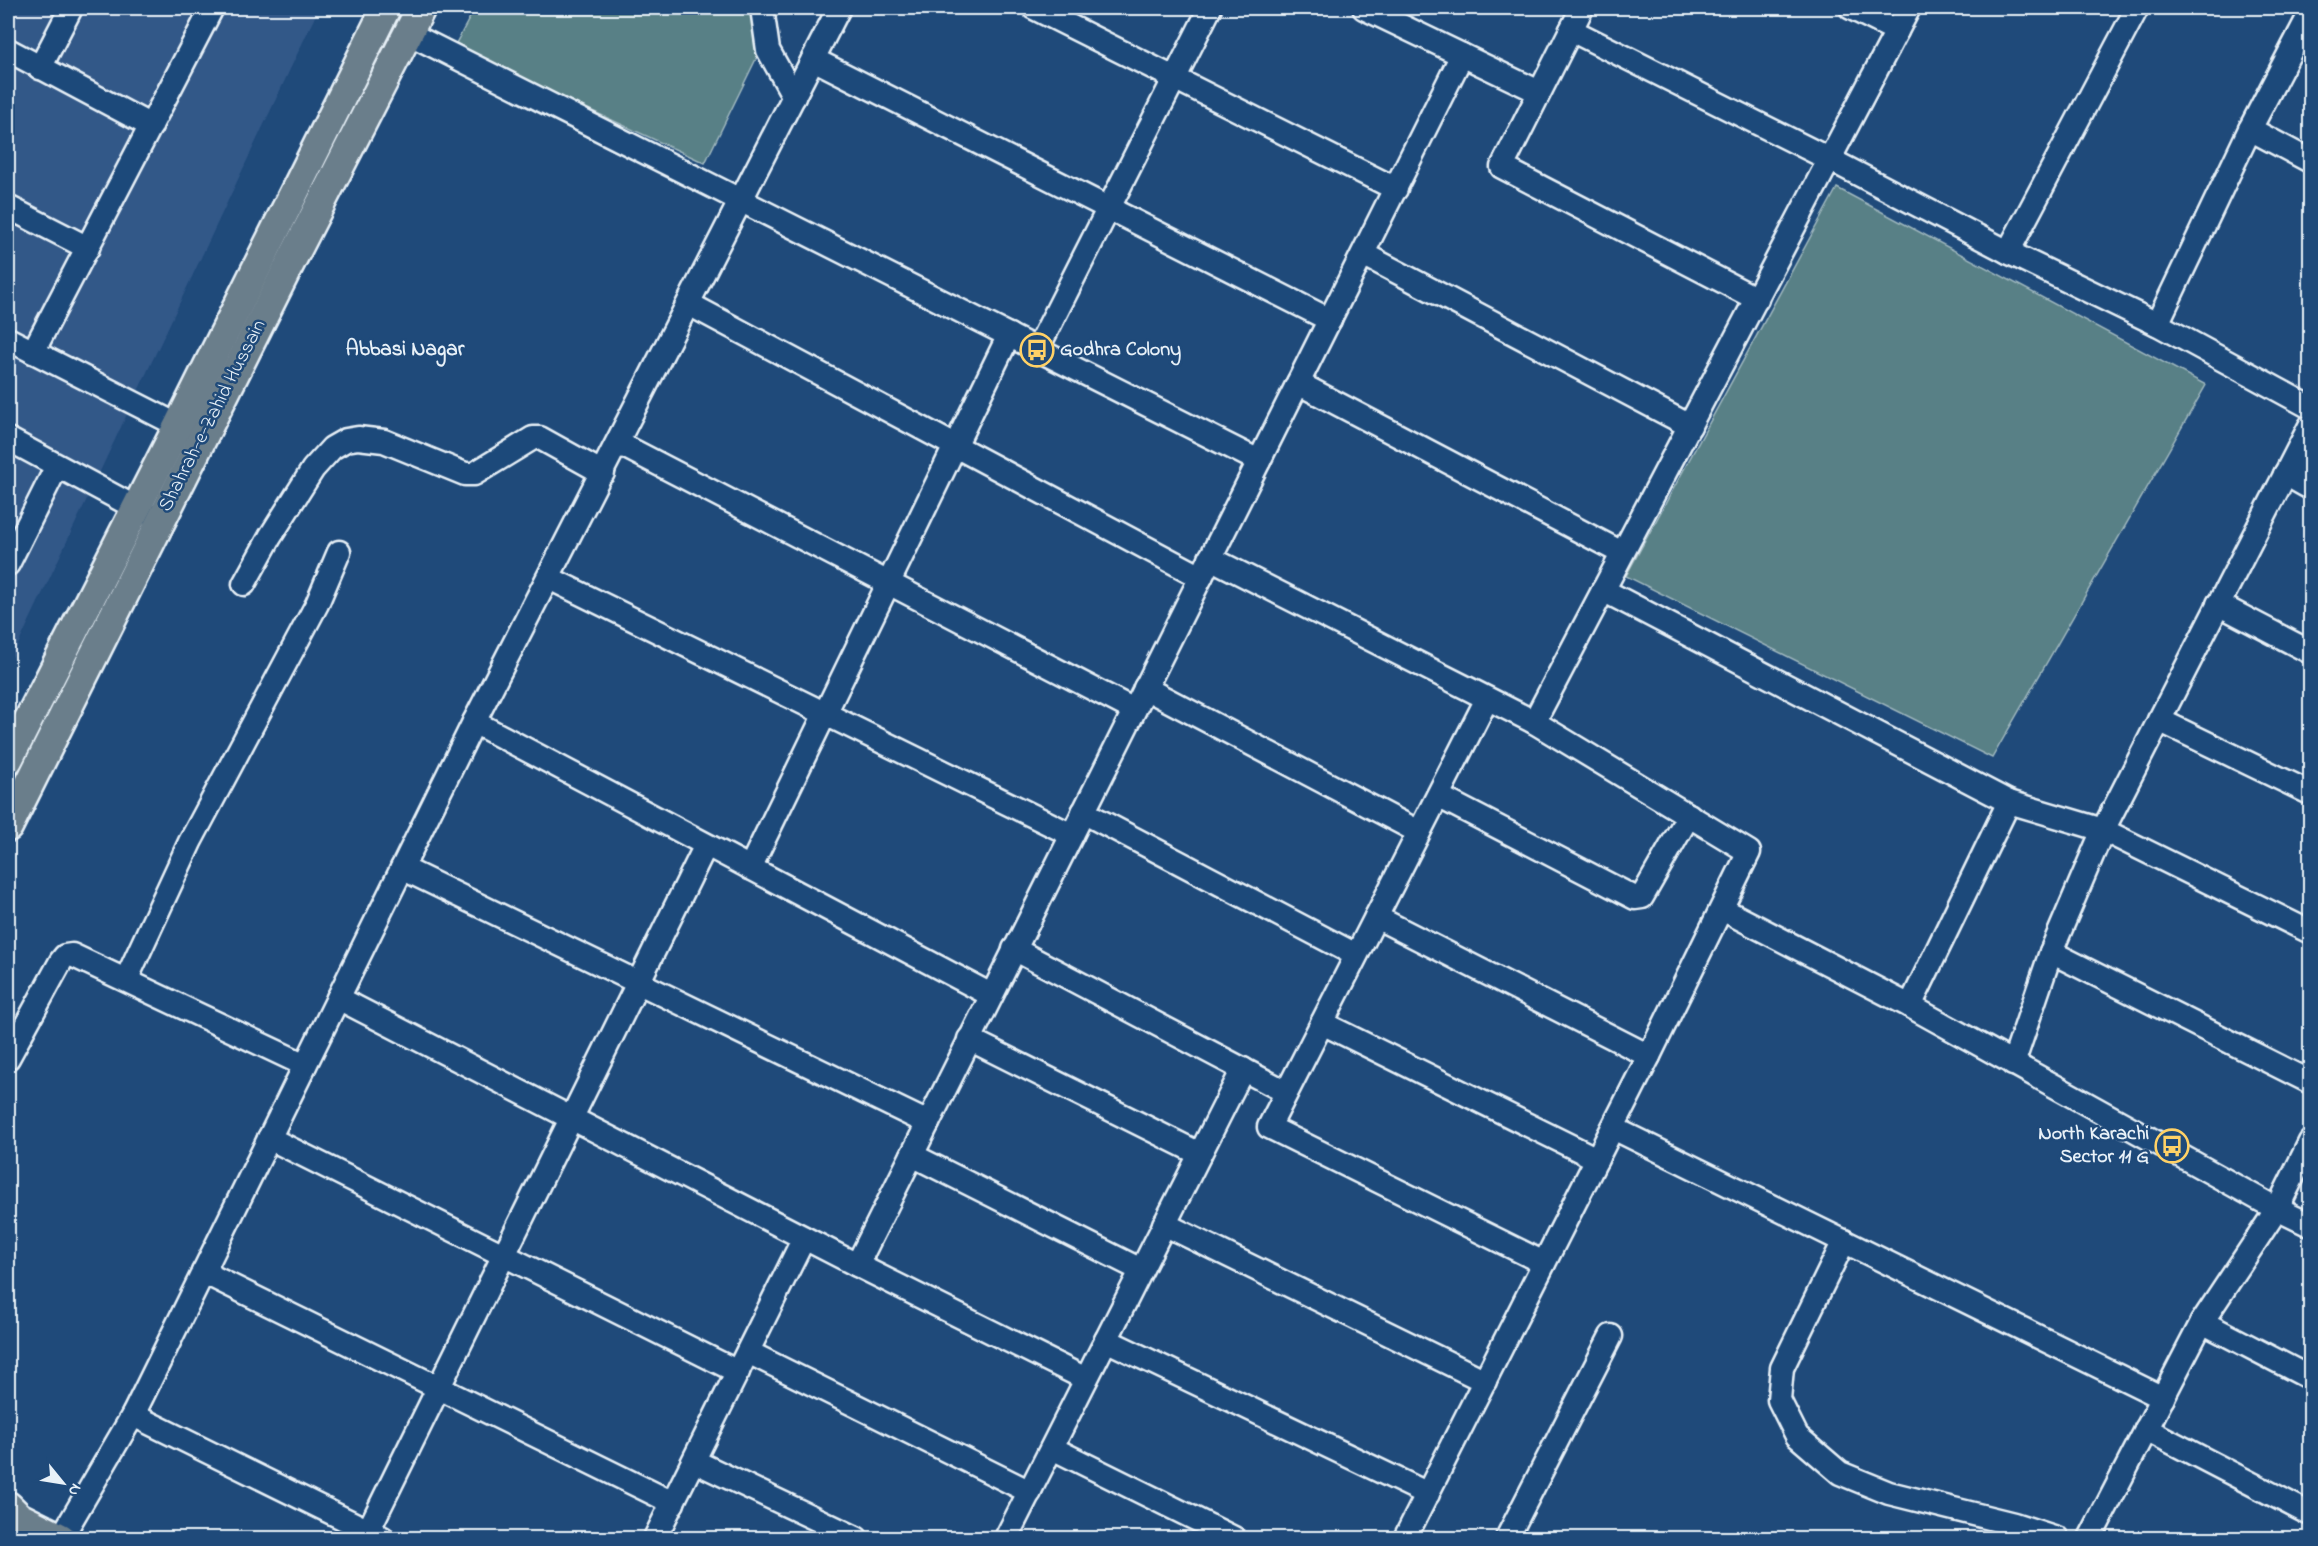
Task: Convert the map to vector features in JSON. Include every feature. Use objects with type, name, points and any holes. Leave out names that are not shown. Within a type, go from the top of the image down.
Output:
[{"type":"main road","name":"Shahrah-e-Zahid Hussain","points":[[190,432],[386,8]]},
{"type":"main road","name":"Shahrah-e-Zahid Hussain","points":[[8,760],[148,514],[190,432],[421,8]]},
{"type":"main road","name":"Shahrah-e-Zahid Hussain","points":[[8,826],[148,514]]},
{"type":"main road","points":[[11,1514],[61,1538]]},
{"type":"street","points":[[40,68],[71,8]]},
{"type":"street","points":[[33,352],[212,8]]},
{"type":"street","points":[[762,8],[768,50],[794,97]]},
{"type":"street","points":[[61,1538],[133,1415],[474,722],[839,8]]},
{"type":"street","points":[[1034,8],[1396,189]]},
{"type":"street","points":[[1037,350],[1210,8]]},
{"type":"street","points":[[1364,8],[1539,92]]},
{"type":"street","points":[[1582,8],[1502,167],[1757,299]]},
{"type":"street","points":[[1851,8],[1897,31]]},
{"type":"street","points":[[1534,722],[1910,8]]},
{"type":"street","points":[[2008,252],[2137,8]]},
{"type":"street","points":[[2157,324],[2250,129],[2310,14]]},
{"type":"street","points":[[1571,30],[1831,160],[2008,252],[2157,324],[2310,407]]},
{"type":"street","points":[[408,33],[1259,461]]},
{"type":"street","points":[[8,50],[151,126]]},
{"type":"street","points":[[858,1265],[1462,56]]},
{"type":"street","points":[[813,59],[1330,320]]},
{"type":"street","points":[[2250,129],[2310,161]]},
{"type":"street","points":[[8,207],[88,248]]},
{"type":"street","points":[[1363,254],[1690,426]]},
{"type":"street","points":[[689,304],[955,446],[1206,568],[1534,722],[1749,852],[1613,1128],[1405,1539]]},
{"type":"street","points":[[750,868],[1009,335]]},
{"type":"street","points":[[8,339],[190,432]]},
{"type":"street","points":[[1298,383],[1622,553]]},
{"type":"street","points":[[2013,1064],[2051,952],[2103,830],[2310,426]]},
{"type":"street","points":[[244,584],[270,537],[313,470],[332,448],[346,440],[358,438],[384,441],[465,474],[474,474],[527,441],[540,438],[603,473]]},
{"type":"street","points":[[8,439],[148,514]]},
{"type":"street","points":[[618,443],[1134,710]]},
{"type":"street","points":[[8,564],[57,465]]},
{"type":"street","points":[[2285,474],[2310,488]]},
{"type":"street","points":[[126,980],[190,842],[317,604],[339,552]]},
{"type":"street","points":[[549,578],[1072,835]]},
{"type":"street","points":[[1603,590],[2009,802],[2103,830],[2310,932]]},
{"type":"street","points":[[2218,604],[2310,652]]},
{"type":"street","points":[[1145,688],[1419,832]]},
{"type":"street","points":[[1487,699],[1269,1127],[1544,1263]]},
{"type":"street","points":[[2159,720],[2310,793]]},
{"type":"street","points":[[474,722],[991,995]]},
{"type":"street","points":[[1438,796],[1635,898],[1642,897],[1689,815]]},
{"type":"street","points":[[1910,1006],[2009,802]]},
{"type":"street","points":[[1083,812],[1356,955]]},
{"type":"street","points":[[133,1415],[376,1535],[439,1388],[706,845]]},
{"type":"street","points":[[402,868],[928,1123]]},
{"type":"street","points":[[1722,909],[1910,1006],[2277,1209],[2310,1225]]},
{"type":"street","points":[[1376,917],[1649,1056]]},
{"type":"street","points":[[1014,950],[1286,1092]]},
{"type":"street","points":[[2051,952],[2310,1082]]},
{"type":"street","points":[[8,1058],[65,956],[72,955],[305,1065]]},
{"type":"street","points":[[338,998],[804,1238],[1086,1379]]},
{"type":"street","points":[[1322,1023],[1597,1159]]},
{"type":"street","points":[[969,1039],[1200,1154]]},
{"type":"street","points":[[1006,1539],[1243,1069]]},
{"type":"street","points":[[1613,1128],[2163,1398]]},
{"type":"street","points":[[269,1138],[738,1372]]},
{"type":"street","points":[[2090,1539],[2202,1322],[2277,1209],[2310,1142]]},
{"type":"street","points":[[912,1155],[1141,1270]]},
{"type":"street","points":[[1164,1224],[1485,1381]]},
{"type":"street","points":[[656,1539],[804,1238]]},
{"type":"street","points":[[1844,1241],[1782,1368],[1779,1400],[1797,1436],[1840,1473],[1889,1493],[1993,1518],[2057,1539]]},
{"type":"street","points":[[203,1272],[673,1503]]},
{"type":"street","points":[[2202,1322],[2310,1378]]},
{"type":"street","points":[[1507,1539],[1611,1336]]},
{"type":"street","points":[[1106,1340],[1428,1494]]},
{"type":"street","points":[[748,1352],[1030,1492]]},
{"type":"street","points":[[2146,1429],[2310,1514]]},
{"type":"street","points":[[1052,1448],[1234,1539]]},
{"type":"street","points":[[694,1461],[856,1539]]},
{"type":"shaded area","points":[[8,8],[319,8],[8,666]]},
{"type":"green space","points":[[475,8],[781,8],[705,163],[454,47]]},
{"type":"green space","points":[[1837,188],[2206,385],[1992,758],[1626,576]]},
{"type":"place","name":"Godhra Colony","points":[[1037,350]]},
{"type":"place","name":"North Karachi Sector 11 G","points":[[2172,1146]]},
{"type":"district","name":"Abbasi Nagar","points":[[405,350]]}]
